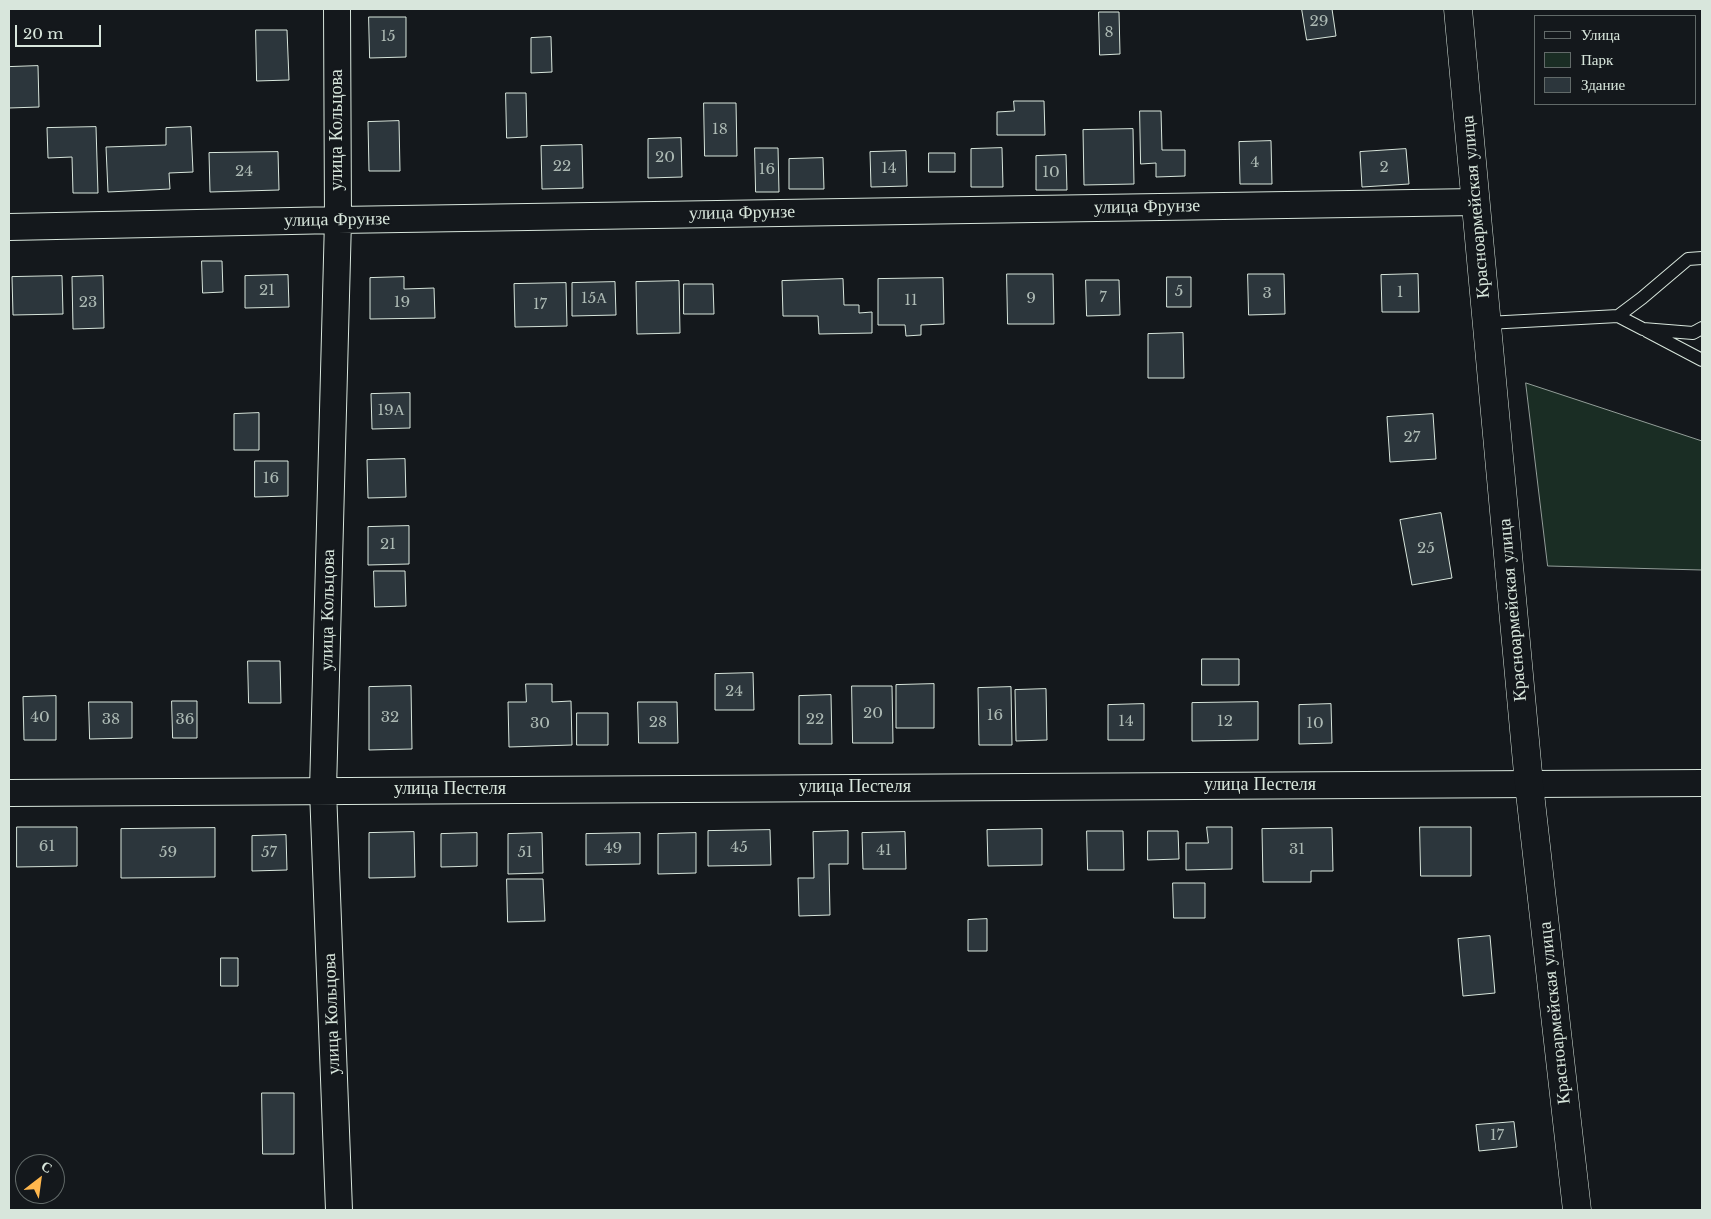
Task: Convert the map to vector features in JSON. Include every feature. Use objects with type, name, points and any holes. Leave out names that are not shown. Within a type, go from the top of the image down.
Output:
[{"type":"main road","name":"Красноармейская улица","points":[[1458,9],[1528,784],[1577,1210]]},
{"type":"street","name":"улица Кольцова","points":[[337,9],[338,220],[324,790],[339,1210]]},
{"type":"street","name":"улица Фрунзе","points":[[9,227],[1476,202]]},
{"type":"street","name":"улица Пестеля","points":[[9,792],[1702,784]]},
{"type":"lane","points":[[1618,316],[1688,259],[1702,258]]},
{"type":"lane","points":[[1486,323],[1618,316],[1702,360]]},
{"type":"lane","points":[[1643,329],[1693,333],[1702,328]]},
{"type":"green space","points":[[1526,383],[1702,441],[1702,570],[1548,566]]},
{"type":"building","points":[[1302,9],[1332,9],[1336,36],[1307,40]]},
{"type":"building","points":[[1099,12],[1119,12],[1120,54],[1100,55]]},
{"type":"building","points":[[369,17],[406,17],[406,57],[370,58]]},
{"type":"building","points":[[256,30],[287,30],[289,80],[257,81]]},
{"type":"building","points":[[551,37],[552,72],[531,73],[531,38]]},
{"type":"building","points":[[38,66],[39,107],[9,108],[9,67]]},
{"type":"building","points":[[506,93],[526,93],[527,137],[507,138]]},
{"type":"building","points":[[1014,101],[1044,101],[1045,135],[997,135],[997,112],[1014,111]]},
{"type":"building","points":[[704,103],[736,103],[737,156],[705,156]]},
{"type":"building","points":[[1140,111],[1161,111],[1162,150],[1185,150],[1185,176],[1156,177],[1156,163],[1141,164]]},
{"type":"building","points":[[399,121],[400,171],[369,171],[368,122]]},
{"type":"building","points":[[96,127],[98,193],[73,193],[72,157],[48,158],[47,128]]},
{"type":"building","points":[[191,127],[193,172],[169,173],[170,189],[108,192],[106,147],[166,145],[166,128]]},
{"type":"building","points":[[1133,129],[1134,184],[1084,185],[1083,130]]},
{"type":"building","points":[[681,138],[682,177],[648,178],[648,139]]},
{"type":"building","points":[[1271,141],[1272,184],[1240,184],[1239,142]]},
{"type":"building","points":[[582,145],[583,188],[542,189],[541,146]]},
{"type":"building","points":[[755,148],[778,148],[779,192],[756,192]]},
{"type":"building","points":[[1002,148],[1003,187],[971,187],[971,149]]},
{"type":"building","points":[[1406,149],[1409,184],[1362,187],[1360,152]]},
{"type":"building","points":[[906,151],[907,186],[871,187],[870,152]]},
{"type":"building","points":[[278,152],[279,190],[210,192],[209,153]]},
{"type":"building","points":[[929,153],[955,153],[955,172],[929,172]]},
{"type":"building","points":[[1066,155],[1067,190],[1036,190],[1036,156]]},
{"type":"building","points":[[823,158],[824,189],[789,189],[789,159]]},
{"type":"building","points":[[202,261],[222,261],[223,292],[203,293]]},
{"type":"building","points":[[1007,274],[1053,274],[1054,324],[1008,324]]},
{"type":"building","points":[[1248,274],[1284,274],[1285,314],[1249,315]]},
{"type":"building","points":[[1418,274],[1419,312],[1382,312],[1381,275]]},
{"type":"building","points":[[288,275],[289,307],[245,308],[245,276]]},
{"type":"building","points":[[62,276],[63,314],[13,315],[12,277]]},
{"type":"building","points":[[103,276],[104,328],[73,329],[72,277]]},
{"type":"building","points":[[404,277],[404,289],[434,288],[435,318],[370,319],[370,278]]},
{"type":"building","points":[[1167,277],[1191,277],[1191,307],[1167,307]]},
{"type":"building","points":[[943,278],[944,324],[921,325],[921,335],[906,336],[905,325],[878,325],[878,279]]},
{"type":"building","points":[[843,279],[844,305],[859,305],[859,313],[872,312],[872,333],[819,334],[818,316],[783,316],[782,281]]},
{"type":"building","points":[[1086,280],[1119,280],[1120,315],[1087,316]]},
{"type":"building","points":[[679,281],[680,333],[637,334],[636,282]]},
{"type":"building","points":[[615,282],[616,315],[572,316],[572,283]]},
{"type":"building","points":[[566,283],[567,326],[515,327],[514,284]]},
{"type":"building","points":[[684,284],[713,284],[714,314],[684,314]]},
{"type":"building","points":[[1183,333],[1184,378],[1148,378],[1148,334]]},
{"type":"building","points":[[410,393],[410,428],[372,429],[371,394]]},
{"type":"building","points":[[259,413],[259,450],[234,450],[234,414]]},
{"type":"building","points":[[1433,414],[1436,459],[1390,462],[1387,417]]},
{"type":"building","points":[[405,459],[406,497],[368,498],[367,460]]},
{"type":"building","points":[[255,461],[288,461],[288,496],[255,497]]},
{"type":"building","points":[[1441,513],[1452,578],[1412,585],[1400,520]]},
{"type":"building","points":[[409,526],[409,564],[368,565],[368,527]]},
{"type":"building","points":[[374,571],[405,571],[406,606],[375,607]]},
{"type":"building","points":[[1202,659],[1239,659],[1239,685],[1202,685]]},
{"type":"building","points":[[248,661],[280,661],[281,703],[249,703]]},
{"type":"building","points":[[753,673],[754,710],[715,710],[715,674]]},
{"type":"building","points":[[526,684],[552,684],[552,702],[571,701],[572,745],[509,747],[508,702],[526,702]]},
{"type":"building","points":[[934,684],[934,728],[896,728],[896,685]]},
{"type":"building","points":[[411,686],[412,749],[369,750],[369,687]]},
{"type":"building","points":[[852,686],[892,686],[893,743],[853,743]]},
{"type":"building","points":[[1011,687],[1012,745],[979,745],[978,688]]},
{"type":"building","points":[[1046,689],[1047,740],[1016,741],[1015,690]]},
{"type":"building","points":[[831,695],[832,744],[799,744],[799,696]]},
{"type":"building","points":[[56,696],[56,740],[24,740],[23,697]]},
{"type":"building","points":[[172,701],[197,701],[197,738],[173,738]]},
{"type":"building","points":[[89,702],[132,702],[132,738],[90,739]]},
{"type":"building","points":[[638,702],[677,702],[678,743],[639,743]]},
{"type":"building","points":[[1258,702],[1258,740],[1192,741],[1192,703]]},
{"type":"building","points":[[1144,704],[1144,740],[1108,740],[1108,705]]},
{"type":"building","points":[[1331,704],[1332,743],[1299,744],[1299,705]]},
{"type":"building","points":[[577,713],[608,713],[608,745],[577,745]]},
{"type":"building","points":[[17,827],[77,827],[77,866],[17,867]]},
{"type":"building","points":[[1207,827],[1232,827],[1232,869],[1186,870],[1186,843],[1208,843]]},
{"type":"building","points":[[1420,827],[1471,827],[1471,876],[1421,876]]},
{"type":"building","points":[[215,828],[215,877],[121,878],[121,829]]},
{"type":"building","points":[[1332,828],[1333,871],[1311,871],[1311,882],[1263,882],[1262,829]]},
{"type":"building","points":[[1042,829],[1042,865],[988,866],[987,830]]},
{"type":"building","points":[[770,830],[771,865],[708,866],[708,831]]},
{"type":"building","points":[[848,831],[848,864],[829,864],[830,915],[799,916],[798,878],[814,878],[813,832]]},
{"type":"building","points":[[1087,831],[1123,831],[1124,870],[1088,870]]},
{"type":"building","points":[[1148,831],[1178,831],[1179,859],[1148,860]]},
{"type":"building","points":[[414,832],[415,877],[369,878],[369,833]]},
{"type":"building","points":[[905,832],[906,869],[863,869],[862,833]]},
{"type":"building","points":[[477,833],[477,866],[441,867],[441,834]]},
{"type":"building","points":[[542,833],[543,873],[508,874],[508,834]]},
{"type":"building","points":[[640,833],[640,864],[586,865],[586,834]]},
{"type":"building","points":[[696,833],[696,873],[658,874],[658,834]]},
{"type":"building","points":[[286,835],[287,870],[252,871],[252,836]]},
{"type":"building","points":[[507,879],[543,879],[545,921],[508,922]]},
{"type":"building","points":[[1173,883],[1205,883],[1205,918],[1174,918]]},
{"type":"building","points":[[987,919],[987,951],[968,951],[968,920]]},
{"type":"building","points":[[1490,936],[1495,993],[1463,996],[1458,939]]},
{"type":"building","points":[[221,958],[238,958],[238,986],[221,986]]},
{"type":"building","points":[[262,1093],[294,1093],[294,1154],[263,1154]]},
{"type":"building","points":[[1514,1122],[1517,1147],[1479,1151],[1476,1125]]}]
